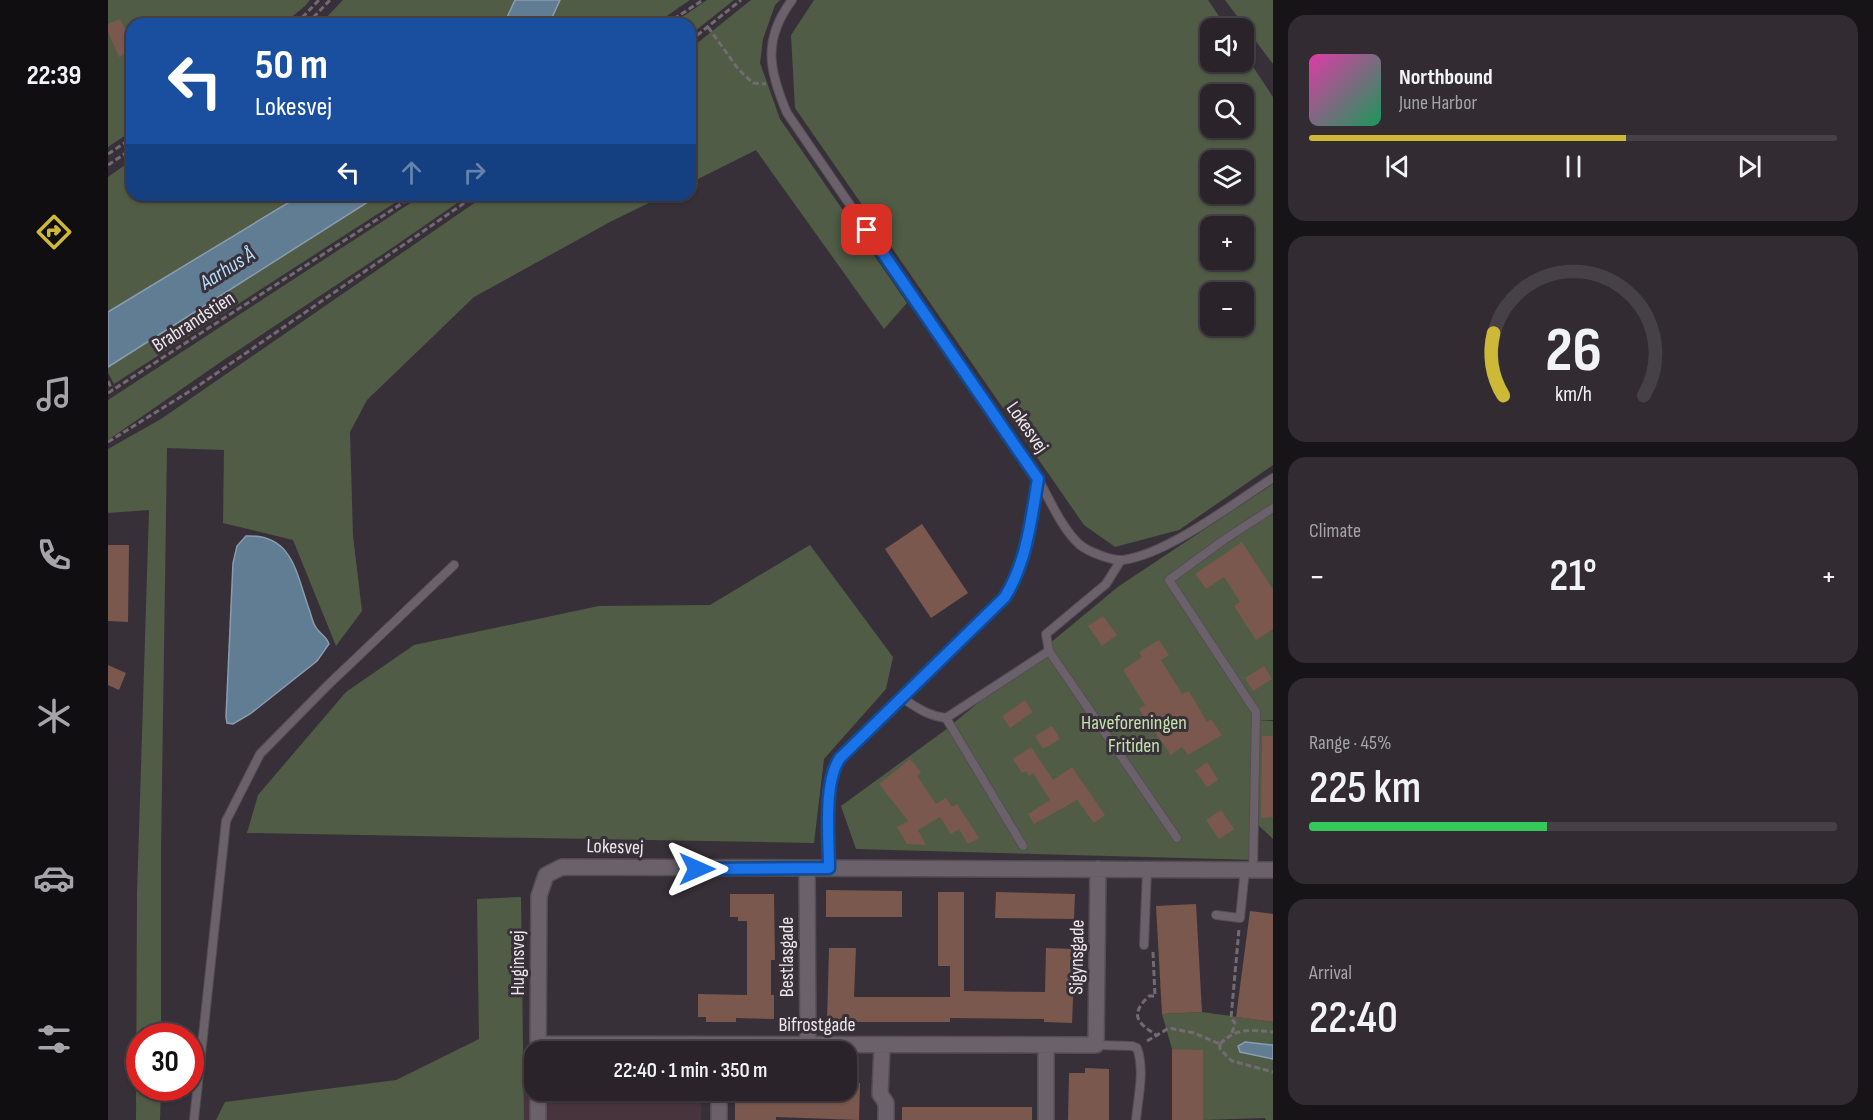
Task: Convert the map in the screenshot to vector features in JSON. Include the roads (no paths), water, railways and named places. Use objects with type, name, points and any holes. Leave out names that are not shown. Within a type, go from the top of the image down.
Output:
[{"type":"street","name":"Lokesvej","points":[[546,875],[562,867],[572,866],[1273,870]]},
{"type":"street","name":"Bestlasgade","points":[[807,869],[808,1041]]},
{"type":"street","name":"Sigynsgade","points":[[1096,1045],[1098,869]]},
{"type":"street","name":"Huginsvej","points":[[538,1041],[539,896],[546,875]]},
{"type":"street","points":[[1046,1045],[1046,1120]]},
{"type":"street","name":"Bifrostgade","points":[[857,1046],[1096,1045]]},
{"type":"street","points":[[882,1046],[880,1094],[886,1103],[886,1120]]},
{"type":"street","points":[[538,1101],[538,1120]]},
{"type":"street","points":[[719,1101],[719,1120]]},
{"type":"lane","name":"Lokesvej","points":[[792,0],[777,26],[771,59],[775,85],[788,113],[1038,479],[1023,558],[1014,583],[1005,597],[835,765],[830,795],[829,868]]},
{"type":"lane","points":[[1038,479],[1072,537],[1083,547],[1121,560],[1143,555],[1169,544],[1273,478]]},
{"type":"lane","points":[[1216,915],[1240,918],[1249,869],[1256,712],[1169,580],[1225,538],[1273,508]]},
{"type":"lane","points":[[1121,560],[1106,584],[1046,634],[1049,651],[1177,838]]},
{"type":"lane","points":[[194,1120],[226,821],[260,754],[328,685],[454,566]]},
{"type":"lane","points":[[902,698],[935,717],[946,718],[1049,651]]},
{"type":"lane","points":[[946,718],[1023,846]]},
{"type":"lane","points":[[1144,945],[1147,870]]},
{"type":"lane","points":[[1096,1045],[1137,1048],[1140,1064],[1136,1120]]},
{"type":"water","points":[[515,0],[560,0],[552,18],[507,18]]},
{"type":"water","name":"Aarhus Å","points":[[291,201],[370,201],[108,367],[108,312]]},
{"type":"water","points":[[246,536],[262,537],[274,542],[290,558],[314,624],[329,644],[317,661],[250,714],[233,724],[227,723],[226,717],[233,563],[237,546]]},
{"type":"water","points":[[1245,1042],[1273,1045],[1273,1059],[1240,1052],[1238,1046]]},
{"type":"park label","name":"Haveforeningen Fritiden","points":[[1134,734]]}]
